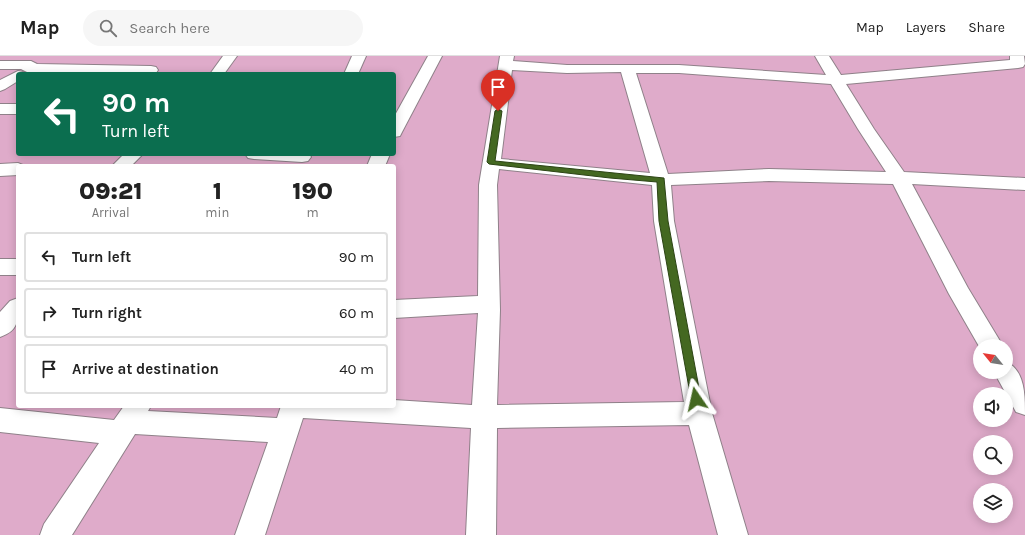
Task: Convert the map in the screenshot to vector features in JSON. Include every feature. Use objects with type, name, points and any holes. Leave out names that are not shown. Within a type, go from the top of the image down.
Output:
[{"type":"street","points":[[24,71],[44,56]]},
{"type":"street","points":[[218,72],[230,56]]},
{"type":"street","points":[[352,72],[359,56]]},
{"type":"street","points":[[396,128],[435,56]]},
{"type":"street","points":[[822,56],[838,80],[866,129],[899,178],[960,294],[987,339]]},
{"type":"street","points":[[481,535],[489,304],[488,185],[506,60],[567,69],[679,69],[738,67],[838,80],[1020,64]]},
{"type":"street","points":[[0,65],[24,71],[151,70]]},
{"type":"street","points":[[627,68],[661,180],[664,221],[699,413],[733,535]]},
{"type":"street","points":[[0,86],[16,76]]},
{"type":"street","points":[[0,109],[16,110]]},
{"type":"street","points":[[123,164],[132,156]]},
{"type":"street","points":[[273,156],[301,159]]},
{"type":"street","points":[[491,162],[610,176],[661,180],[769,175],[899,178],[1025,184]]},
{"type":"street","points":[[0,170],[16,170]]},
{"type":"street","points":[[0,267],[16,267]]},
{"type":"street","points":[[396,309],[489,304]]},
{"type":"street","points":[[0,328],[16,309]]},
{"type":"street","points":[[1010,379],[1025,404]]},
{"type":"street","points":[[250,535],[293,408]]},
{"type":"street","points":[[329,408],[484,417],[699,413]]},
{"type":"street","points":[[0,420],[129,420],[285,431]]},
{"type":"street","points":[[55,535],[129,420]]},
{"type":"shaded area","points":[[0,56],[1025,56],[1025,535],[0,535]]},
{"type":"route","points":[[498,111],[491,162],[610,176],[661,180],[664,221],[679,313],[696,399]]}]
